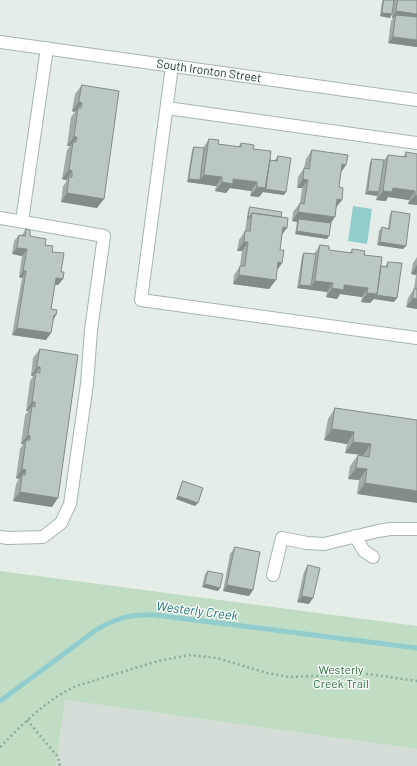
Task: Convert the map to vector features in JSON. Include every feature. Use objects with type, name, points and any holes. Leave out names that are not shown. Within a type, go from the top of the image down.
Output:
[{"type":"street","name":"South Ironton Street","points":[[0,42],[417,100]]},
{"type":"street","points":[[22,221],[47,48]]},
{"type":"street","points":[[172,66],[141,300],[417,338]]},
{"type":"street","points":[[167,108],[417,143]]},
{"type":"street","points":[[0,218],[104,236],[91,330],[87,384],[70,504],[61,523],[43,537],[0,537]]},
{"type":"street","points":[[273,575],[282,538],[307,543],[324,544],[390,529],[417,529]]},
{"type":"street","points":[[355,536],[364,551],[373,558]]},
{"type":"path","points":[[0,747],[27,720],[56,696],[76,686],[158,661],[189,655],[217,658],[289,678],[368,674],[417,681]]},
{"type":"path","points":[[27,720],[58,757],[60,766]]},
{"type":"shaded area","points":[[65,700],[417,749],[417,766],[56,766]]},
{"type":"green space","name":"Westerly Creek Trail","points":[[0,571],[417,626],[417,749],[65,700],[56,766],[0,766]]},
{"type":"water","points":[[353,206],[372,209],[367,244],[348,241]]},
{"type":"building","points":[[384,0],[394,0],[392,14],[382,13]]},
{"type":"building","points":[[398,0],[417,0],[417,14],[396,11]]},
{"type":"building","points":[[396,15],[417,17],[417,40],[393,37]]},
{"type":"building","points":[[82,85],[119,91],[104,199],[67,193],[69,177],[72,177],[72,171],[69,170],[73,142],[76,142],[77,137],[74,137],[78,108],[81,108],[82,103],[79,102]]},
{"type":"building","points":[[209,139],[219,140],[218,144],[241,147],[241,143],[254,145],[253,149],[271,151],[266,188],[257,187],[257,182],[233,179],[233,184],[222,182],[222,177],[204,175]]},
{"type":"building","points":[[194,147],[204,148],[200,180],[189,179]]},
{"type":"building","points":[[312,150],[348,155],[346,165],[342,164],[339,187],[343,188],[342,200],[337,199],[335,217],[298,212],[300,203],[304,204],[308,180],[303,179],[304,168],[309,169]]},
{"type":"building","points":[[406,152],[417,154],[417,196],[415,195],[415,191],[393,188],[392,192],[383,191],[388,155],[406,157]]},
{"type":"building","points":[[278,156],[291,158],[286,192],[265,189],[270,160],[277,161]]},
{"type":"building","points":[[372,159],[384,160],[379,192],[368,191]]},
{"type":"building","points":[[250,207],[282,212],[281,217],[252,213],[248,219]]},
{"type":"building","points":[[392,211],[410,214],[406,246],[380,242],[382,227],[389,229]]},
{"type":"building","points":[[252,213],[288,218],[287,228],[283,227],[280,250],[284,250],[282,263],[278,262],[276,280],[239,275],[240,266],[245,266],[248,242],[244,242],[245,231],[250,231]]},
{"type":"building","points":[[299,219],[331,223],[329,236],[297,231]]},
{"type":"building","points":[[26,229],[30,230],[30,236],[46,239],[45,245],[53,246],[52,252],[64,253],[61,272],[64,272],[63,279],[56,278],[51,309],[57,310],[56,315],[54,315],[51,333],[17,328],[26,271],[23,271],[27,249],[17,248],[19,235],[25,236]]},
{"type":"building","points":[[320,245],[329,246],[329,250],[352,253],[352,249],[365,251],[364,255],[382,257],[377,294],[367,293],[368,288],[344,285],[344,290],[332,288],[333,283],[315,281]]},
{"type":"building","points":[[304,253],[316,254],[311,286],[300,285]]},
{"type":"building","points":[[388,262],[402,263],[397,298],[376,295],[381,266],[387,267]]},
{"type":"building","points":[[414,289],[417,289],[417,299],[413,298]]},
{"type":"building","points":[[40,349],[78,355],[58,498],[20,492],[22,475],[25,475],[26,470],[22,469],[26,440],[30,440],[30,436],[28,435],[32,406],[35,407],[35,402],[32,402],[36,372],[40,373],[40,367],[37,367]]},
{"type":"building","points":[[335,408],[417,420],[417,491],[365,483],[367,469],[356,468],[358,455],[369,457],[371,444],[353,442],[354,432],[332,429]]},
{"type":"building","points":[[183,481],[203,488],[198,503],[178,496]]},
{"type":"building","points":[[235,547],[260,552],[253,590],[227,585]]},
{"type":"building","points":[[308,565],[320,568],[313,598],[302,596]]},
{"type":"building","points":[[208,571],[223,574],[220,588],[205,584]]},
{"type":"waterway","name":"Westerly Creek","points":[[0,701],[96,630],[110,622],[138,615],[155,615],[417,648]]}]
